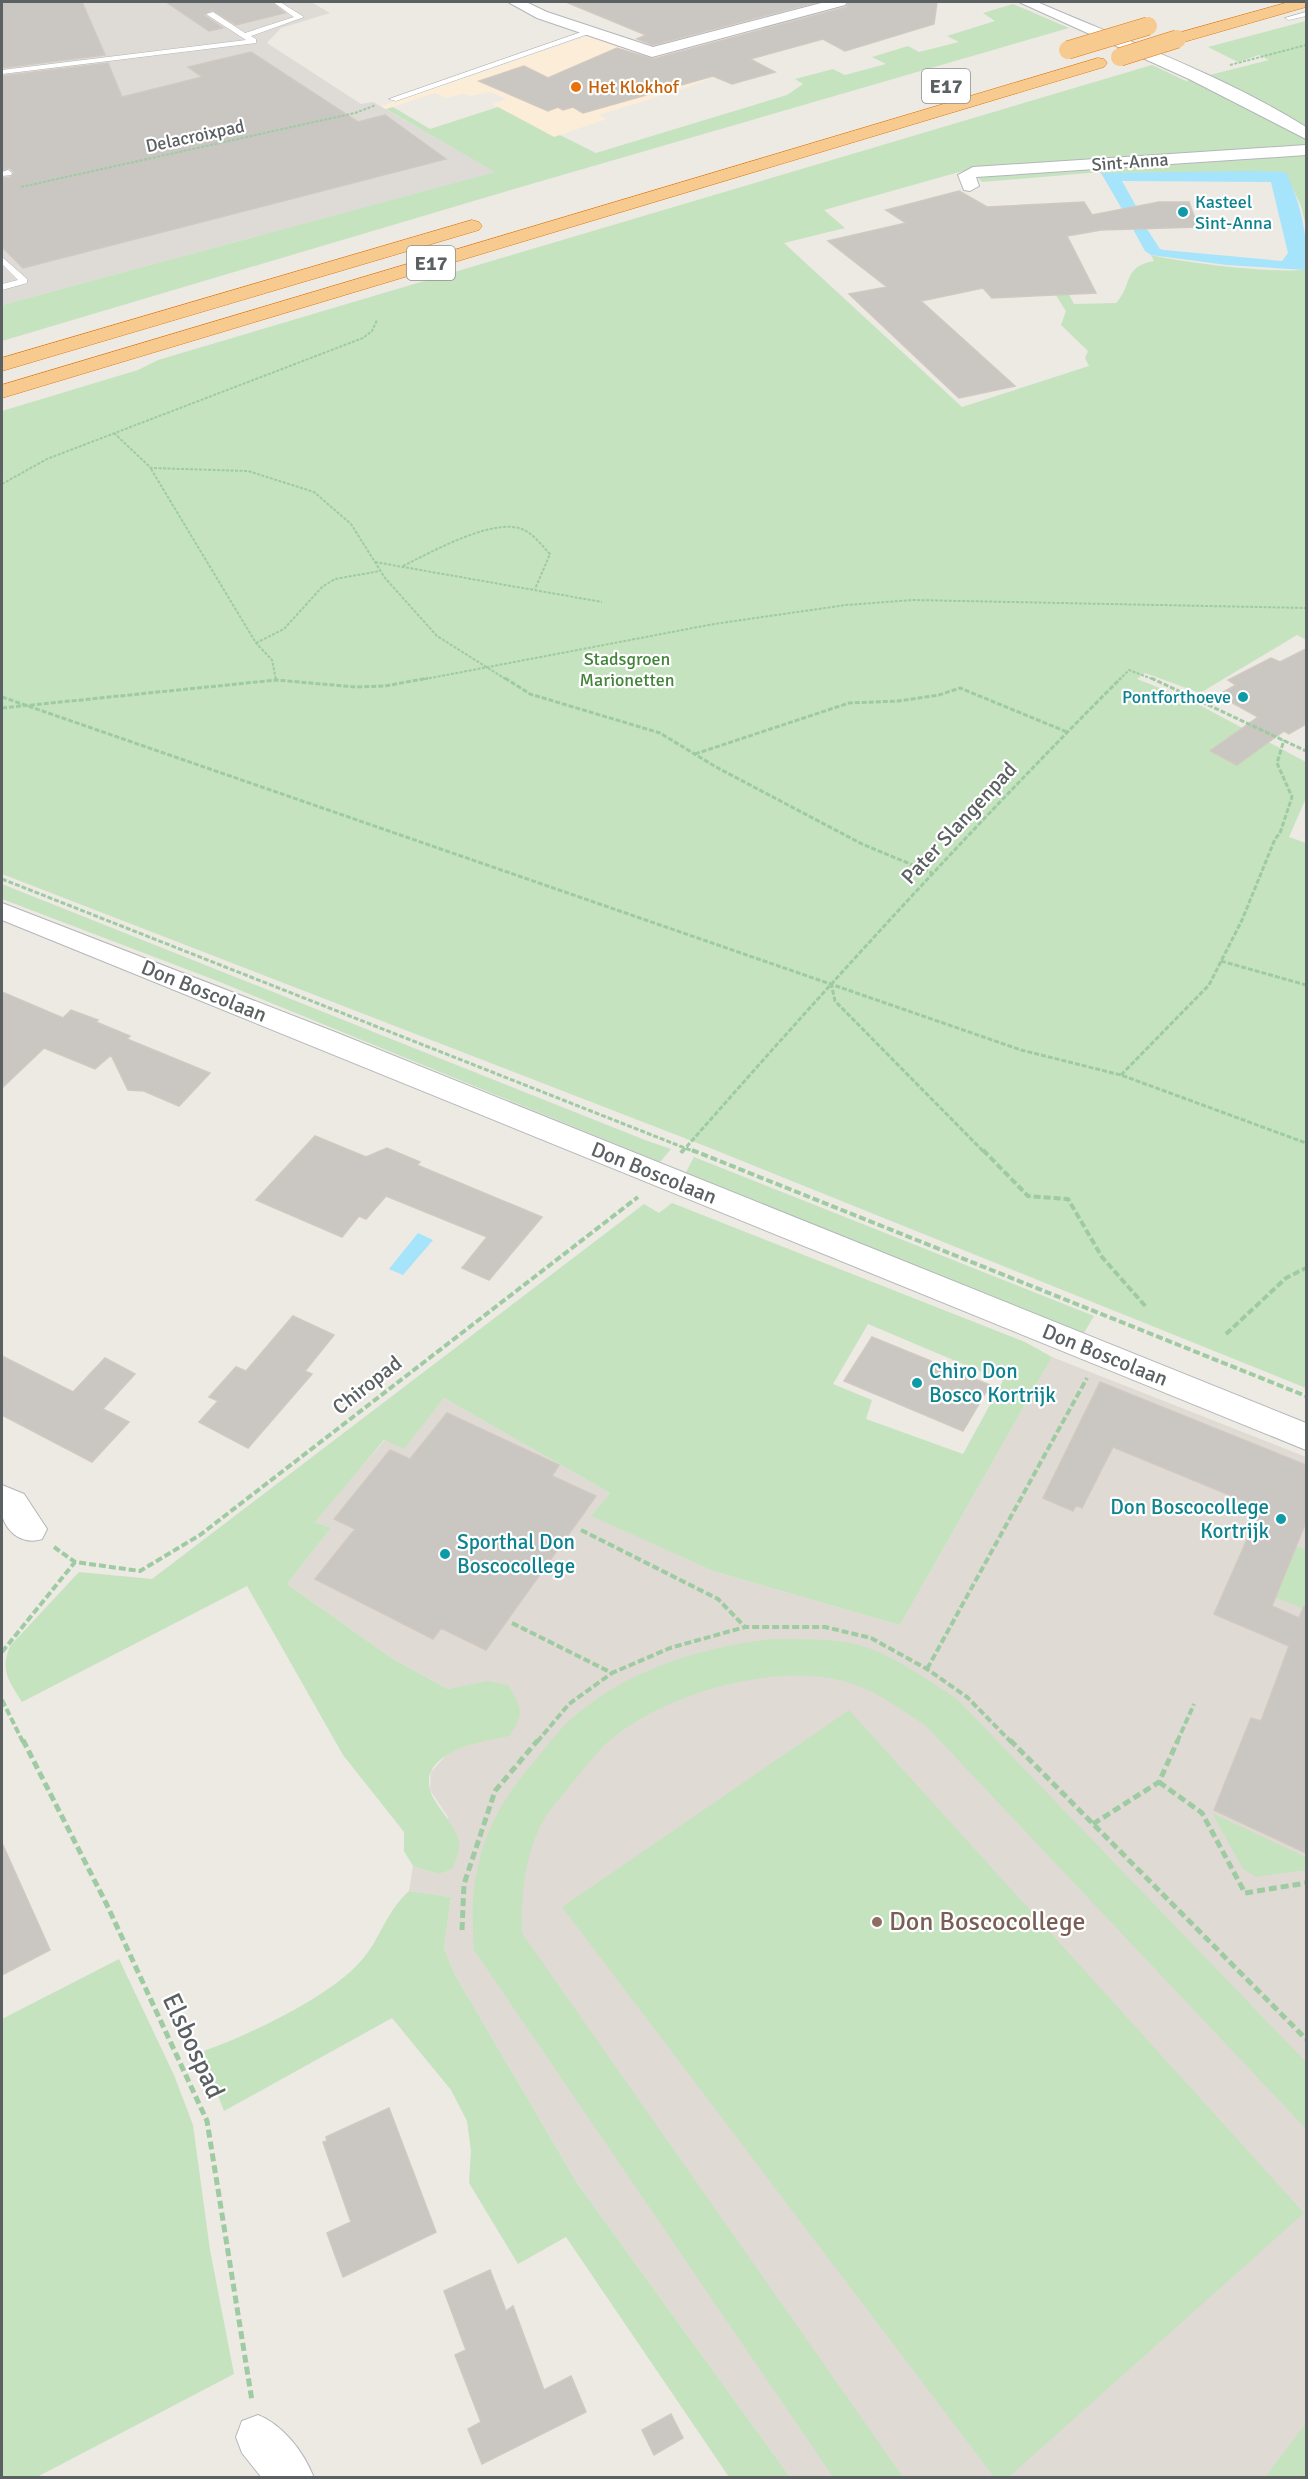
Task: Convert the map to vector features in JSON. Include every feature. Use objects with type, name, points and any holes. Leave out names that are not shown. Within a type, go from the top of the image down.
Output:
[{"type":"highway","name":"E17","points":[[2,392],[1305,2]]},
{"type":"highway","points":[[1249,18],[1289,18]]},
{"type":"highway","points":[[1046,57],[1169,20]]},
{"type":"highway","name":"E17","points":[[2,365],[493,220]]},
{"type":"street","points":[[515,2],[542,15],[652,52],[840,2]]},
{"type":"street","points":[[1026,2],[1195,76],[1279,117],[1306,134]]},
{"type":"street","name":"Sint-Anna","points":[[970,186],[966,175],[973,172],[1306,150]]},
{"type":"street","name":"Don Boscolaan","points":[[2,911],[325,1039],[1306,1437]]},
{"type":"street","points":[[2,1499],[12,1504],[30,1529]]},
{"type":"street","points":[[258,2437],[292,2478]]},
{"type":"lane","points":[[247,35],[300,16],[276,2]]},
{"type":"lane","points":[[2,72],[253,41],[247,35],[210,14]]},
{"type":"lane","points":[[1289,18],[1306,14]]},
{"type":"lane","points":[[393,99],[590,32]]},
{"type":"lane","points":[[2,260],[24,280],[2,287]]},
{"type":"path","points":[[1195,76],[1306,45]]},
{"type":"path","name":"Delacroixpad","points":[[12,189],[355,113],[393,99]]},
{"type":"path","points":[[2,484],[47,459],[363,338],[372,331],[377,320]]},
{"type":"path","points":[[114,433],[151,468],[256,643],[272,660],[276,680]]},
{"type":"path","points":[[151,468],[248,471],[314,492],[351,524],[381,572],[437,636],[530,694],[660,733],[694,754],[862,844],[932,873]]},
{"type":"path","points":[[403,566],[474,532],[498,528],[525,530],[550,554],[535,589]]},
{"type":"path","points":[[374,561],[602,603]]},
{"type":"path","points":[[256,643],[284,629],[322,587],[335,579],[381,572]]},
{"type":"path","points":[[2,708],[276,680],[356,687],[385,686],[718,622],[849,604],[913,600],[1306,608]]},
{"type":"path","name":"Pater Slangenpad","points":[[686,1148],[830,983],[1001,798],[1129,670],[1166,684],[1306,751]]},
{"type":"path","points":[[694,754],[849,703],[898,701],[939,696],[960,688],[1067,732]]},
{"type":"path","points":[[2,697],[1021,1050],[1121,1076],[1306,1143]]},
{"type":"path","points":[[1121,1076],[1209,985],[1242,920],[1275,839],[1280,833],[1292,797],[1277,763],[1284,740]]},
{"type":"path","points":[[2,879],[686,1148],[1306,1396]]},
{"type":"path","points":[[1221,961],[1306,985]]},
{"type":"path","points":[[830,983],[836,1001],[1028,1196],[1068,1199],[1080,1225],[1110,1271],[1147,1308]]},
{"type":"path","name":"Chiropad","points":[[2,1652],[75,1562],[140,1571],[200,1535],[652,1186],[659,1176]]},
{"type":"path","points":[[1226,1334],[1286,1278],[1306,1268]]},
{"type":"path","points":[[927,1669],[1101,1353]]},
{"type":"path","points":[[581,1530],[718,1599],[745,1627]]},
{"type":"path","points":[[512,1623],[612,1673]]},
{"type":"path","points":[[462,1930],[464,1884],[495,1791],[569,1704],[612,1673],[670,1648],[745,1627],[825,1627],[871,1638],[927,1669],[967,1697],[1306,2039]]},
{"type":"path","name":"Elsbospad","points":[[2,1700],[107,1905],[207,2121],[258,2437]]},
{"type":"path","points":[[1093,1824],[1159,1782],[1194,1704]]},
{"type":"path","points":[[1159,1782],[1202,1813],[1245,1893],[1306,1883]]},
{"type":"shaded area","points":[[2,2],[311,2],[330,13],[281,28],[267,43],[361,104],[373,102],[496,172],[2,305]]},
{"type":"shaded area","points":[[588,36],[653,57],[665,54],[720,74],[689,87],[599,115],[607,119],[554,137],[492,104],[506,99],[491,92],[471,96],[462,94],[446,98],[435,93],[386,109],[381,106]]},
{"type":"shaded area","name":"Don Boscocollege","points":[[1052,1357],[1306,1457],[1306,2477],[790,2477],[577,2183],[455,1975],[444,1948],[451,1897],[409,1891],[413,1866],[438,1874],[448,1817],[430,1790],[431,1772],[448,1753],[475,1743],[487,1682],[448,1689],[393,1659],[287,1584],[331,1528],[315,1522],[341,1490],[385,1440],[404,1448],[444,1398],[610,1493],[592,1516],[713,1571],[900,1625]]},
{"type":"green space","points":[[1013,4],[1069,28],[2,341],[2,305],[495,172],[386,109],[393,107],[430,129],[498,107],[554,137],[560,135],[596,153],[787,95],[803,84],[795,79],[833,69],[845,75],[886,64],[872,57],[908,46],[919,52],[959,42],[947,36],[995,21],[983,13]]},
{"type":"green space","name":"Stadsgroen Marionetten","points":[[1306,21],[1306,227],[1301,206],[1285,172],[1089,173],[982,182],[970,169],[824,210],[845,228],[784,243],[962,407],[1089,366],[1085,358],[1088,351],[1061,325],[1066,311],[1039,269],[1055,267],[1074,304],[1116,303],[1125,290],[1132,272],[1154,261],[1151,255],[1253,269],[1306,269],[1306,640],[1297,635],[1200,693],[1145,673],[1137,679],[1190,700],[1306,762],[1306,798],[1289,837],[1306,843],[1306,1388],[705,1146],[2,874],[2,411],[138,370],[158,360],[1152,65],[1186,81],[1269,60],[1259,55],[1238,62],[1208,47]]},
{"type":"green space","points":[[2,884],[671,1149],[660,1162],[220,982],[2,899]]},
{"type":"green space","points":[[694,1157],[1094,1316],[1084,1333],[685,1174]]},
{"type":"green space","points":[[672,1203],[1025,1342],[1052,1357],[900,1625],[713,1571],[591,1516],[610,1493],[444,1398],[404,1449],[384,1440],[315,1522],[331,1528],[287,1584],[393,1659],[448,1689],[487,1681],[508,1685],[513,1693],[520,1710],[518,1722],[509,1736],[456,1750],[435,1766],[429,1777],[432,1796],[453,1828],[459,1842],[459,1852],[453,1869],[438,1874],[413,1866],[404,1851],[404,1832],[343,1755],[247,1586],[22,1702],[7,1675],[6,1662],[10,1646],[79,1572],[152,1579],[644,1204],[659,1213]],"holes":[[[868,1324],[1003,1381],[963,1454],[866,1419],[872,1400],[833,1384]]]},
{"type":"green space","points":[[1296,1546],[1306,1550],[1306,1610],[1276,1598]]},
{"type":"green space","points":[[772,1639],[827,1640],[872,1649],[897,1661],[956,1698],[1306,2062],[1306,2129],[926,1726],[868,1690],[847,1682],[818,1677],[787,1676],[754,1679],[721,1686],[659,1709],[631,1725],[603,1747],[552,1808],[538,1831],[529,1856],[524,1881],[522,1933],[903,2477],[833,2477],[474,1950],[474,1889],[483,1847],[489,1832],[511,1791],[565,1724],[599,1697],[669,1662],[720,1648]]},
{"type":"green space","points":[[849,1710],[1304,2213],[1009,2477],[994,2477],[562,1907]]},
{"type":"green space","points":[[1212,1813],[1306,1857],[1306,1870],[1256,1877],[1243,1869]]},
{"type":"green space","points":[[409,1891],[451,1897],[444,1948],[455,1975],[577,2183],[790,2477],[729,2477],[566,2237],[518,2264],[469,2183],[471,2151],[467,2121],[451,2090],[392,2018],[224,2111],[201,2052],[286,2014],[346,1976],[367,1954],[394,1909]]},
{"type":"green space","points":[[119,1959],[174,2075],[193,2125],[210,2250],[234,2374],[37,2477],[2,2477],[2,2019]]},
{"type":"green space","points":[[1306,2423],[1306,2477],[1264,2477],[1266,2476]]},
{"type":"water","points":[[1286,172],[1296,196],[1302,220],[1306,244],[1306,270],[1227,265],[1151,255],[1145,251],[1128,220],[1141,220],[1160,249],[1282,261],[1288,253],[1271,182],[1122,181],[1136,206],[1126,216],[1101,173]]},
{"type":"water","points":[[418,1233],[433,1240],[403,1275],[389,1269]]},
{"type":"building","points":[[2,2],[82,2],[105,55],[2,68]]},
{"type":"building","points":[[166,2],[271,2],[285,13],[236,25],[212,10],[204,15],[223,28],[209,31]]},
{"type":"building","points":[[566,2],[818,2],[653,45],[637,39],[646,35]]},
{"type":"building","points":[[849,2],[937,2],[934,24],[845,51],[823,39],[750,59],[775,72],[732,84],[713,76],[583,113],[573,107],[563,110],[558,107],[548,111],[479,81],[524,66],[548,78],[617,48],[653,59],[846,7]]},
{"type":"building","points":[[251,52],[358,122],[385,115],[446,159],[23,268],[2,247],[2,178],[11,177],[14,172],[9,168],[2,170],[2,76],[108,63],[122,97],[202,77],[188,67]]},
{"type":"building","points":[[959,191],[987,207],[1084,202],[1092,215],[1159,202],[1189,202],[1198,227],[1101,230],[1067,236],[1096,293],[992,298],[983,288],[921,301],[1015,386],[959,398],[849,294],[887,287],[828,241],[906,223],[886,210]]},
{"type":"building","points":[[1306,649],[1306,724],[1289,734],[1284,731],[1237,765],[1210,751],[1258,717],[1218,695],[1236,685],[1228,680],[1271,658],[1280,662]]},
{"type":"building","points":[[2,992],[63,1018],[71,1010],[98,1020],[96,1022],[130,1036],[127,1039],[210,1073],[179,1106],[144,1091],[128,1090],[111,1055],[95,1069],[44,1048],[2,1088]]},
{"type":"building","points":[[315,1136],[366,1157],[387,1148],[420,1162],[417,1165],[542,1217],[489,1280],[462,1268],[487,1237],[386,1196],[366,1219],[359,1216],[342,1237],[256,1200]]},
{"type":"building","points":[[293,1316],[334,1335],[305,1371],[312,1374],[248,1448],[199,1422],[218,1401],[209,1397],[236,1367],[246,1371]]},
{"type":"building","name":"Chiro Don Bosco Kortrijk","points":[[872,1337],[990,1385],[963,1431],[844,1381]]},
{"type":"building","points":[[2,1356],[73,1392],[105,1358],[135,1374],[103,1409],[129,1422],[92,1462],[2,1415]]},
{"type":"building","points":[[1100,1382],[1306,1465],[1306,1522],[1272,1606],[1299,1618],[1304,1606],[1306,1607],[1306,1853],[1214,1810],[1251,1718],[1261,1721],[1289,1646],[1214,1614],[1261,1508],[1113,1447],[1082,1508],[1076,1505],[1073,1511],[1043,1498]]},
{"type":"building","name":"Sporthal Don Boscocollege","points":[[447,1413],[559,1465],[552,1476],[596,1496],[486,1650],[441,1628],[433,1639],[315,1579],[355,1529],[334,1519],[390,1450],[410,1459]]},
{"type":"building","points":[[2,1843],[50,1950],[2,1975]]},
{"type":"building","points":[[389,2108],[436,2232],[343,2277],[327,2233],[351,2222],[323,2142],[327,2141],[326,2137]]},
{"type":"building","points":[[490,2270],[506,2311],[513,2306],[544,2390],[571,2376],[586,2412],[482,2464],[468,2429],[481,2422],[455,2355],[466,2350],[444,2291]]},
{"type":"building","points":[[671,2414],[683,2438],[654,2455],[642,2430]]},
{"type":"place","name":"Het Klokhof","points":[[576,87]]},
{"type":"place","name":"Kasteel Sint-Anna","points":[[1183,212]]},
{"type":"place","name":"Pontforthoeve","points":[[1243,697]]},
{"type":"place","name":"Chiro Don Bosco Kortrijk","points":[[917,1383]]},
{"type":"place","name":"Don Boscocollege Kortrijk","points":[[1281,1519]]},
{"type":"place","name":"Sporthal Don Boscocollege","points":[[445,1554]]},
{"type":"place","name":"Don Boscocollege","points":[[877,1922]]}]
